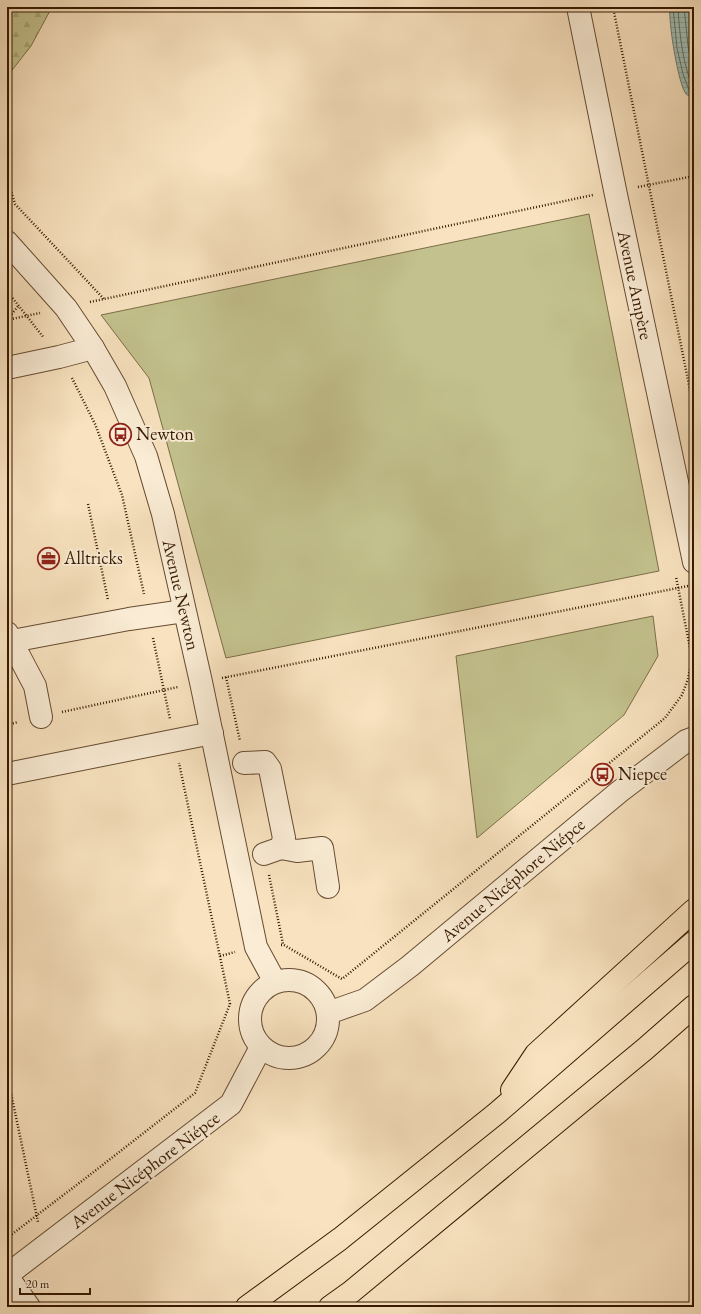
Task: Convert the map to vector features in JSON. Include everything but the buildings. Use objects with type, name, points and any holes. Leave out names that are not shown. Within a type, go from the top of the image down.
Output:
[{"type":"highway","points":[[497,1113],[536,1054],[694,910]]},
{"type":"highway","points":[[247,1307],[340,1239],[497,1113],[694,942]]},
{"type":"highway","points":[[330,1307],[351,1292],[633,1059],[694,1006]]},
{"type":"street","name":"Avenue Ampère","points":[[578,7],[615,190],[694,562]]},
{"type":"street","name":"Avenue Newton","points":[[7,242],[66,308],[93,348],[115,386],[146,456],[163,514],[201,682],[256,947],[275,982]]},
{"type":"street","points":[[7,368],[93,348]]},
{"type":"street","points":[[41,717],[35,686],[16,652],[10,637],[184,611]]},
{"type":"street","points":[[7,774],[212,733]]},
{"type":"street","name":"Avenue Nicéphore Niépce","points":[[328,1013],[365,1000],[410,966],[618,792],[686,741],[694,738]]},
{"type":"street","points":[[244,762],[265,762],[270,769],[284,838],[273,851],[297,851],[322,848],[328,887]]},
{"type":"street","points":[[286,980],[298,981],[309,985],[318,992],[328,1013],[324,1037],[316,1047],[306,1054],[295,1058],[282,1058],[270,1054],[261,1047],[253,1036],[250,1023],[251,1011],[256,998],[264,989],[275,982],[286,980]]},
{"type":"street","name":"Avenue Nicéphore Niépce","points":[[7,1276],[231,1104],[261,1047]]},
{"type":"street","points":[[7,1276],[29,1307]]},
{"type":"path","points":[[613,7],[694,410]]},
{"type":"path","points":[[7,320],[615,190],[649,186],[694,176]]},
{"type":"path","points":[[7,178],[15,204],[104,299]]},
{"type":"path","points":[[7,291],[66,368],[95,424],[122,495],[149,616],[230,1004],[195,1092],[7,1238]]},
{"type":"path","points":[[7,320],[19,305]]},
{"type":"path","points":[[88,504],[113,622]]},
{"type":"path","points":[[220,956],[256,947],[284,945],[342,979],[665,718],[682,695],[688,679],[692,658],[675,573]]},
{"type":"path","points":[[7,724],[201,682],[694,585]]},
{"type":"path","points":[[7,1074],[33,1194]]},
{"type":"green space","points":[[7,7],[52,7],[31,46],[9,74],[7,74]]},
{"type":"green space","points":[[589,214],[659,571],[226,658],[149,378],[101,315]]},
{"type":"green space","points":[[653,616],[658,656],[624,715],[477,838],[456,656]]},
{"type":"water","points":[[670,7],[694,7],[694,99],[686,94],[680,78],[672,38]]},
{"type":"place","name":"Newton","points":[[120,434]]},
{"type":"place","name":"Alltricks","points":[[48,558]]},
{"type":"place","name":"Niepce","points":[[603,774]]}]
